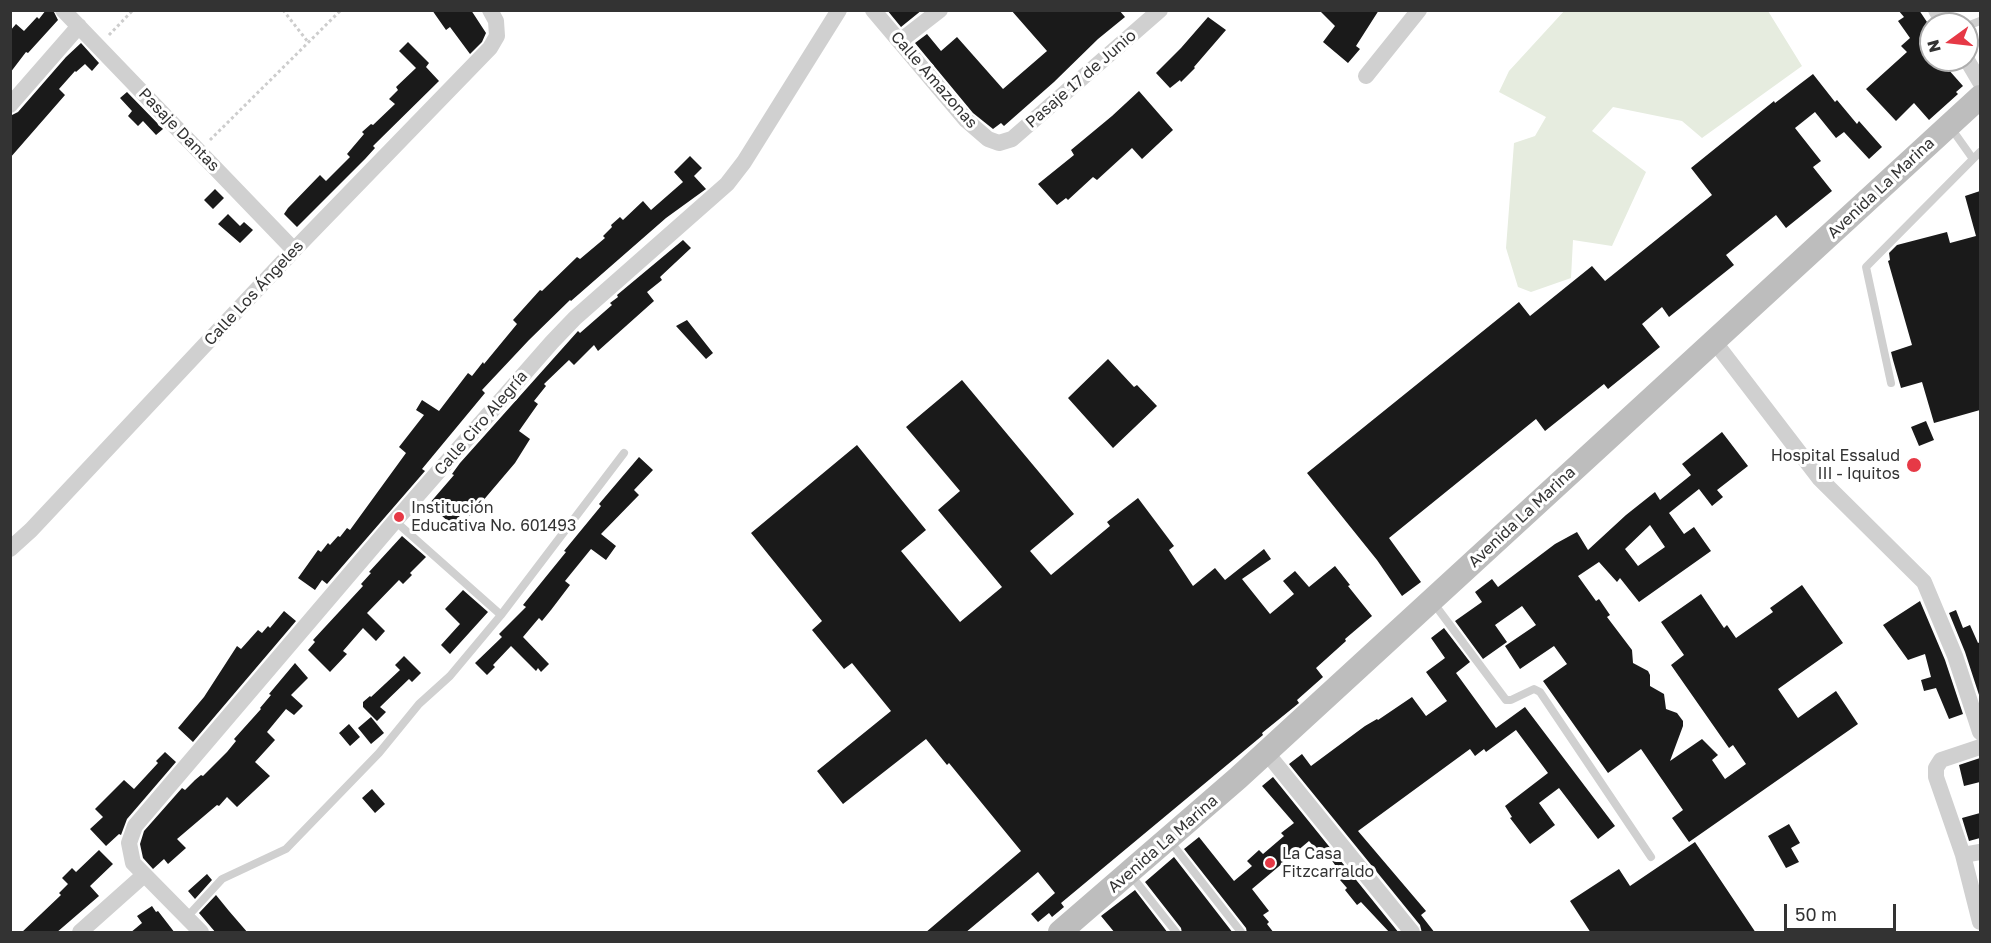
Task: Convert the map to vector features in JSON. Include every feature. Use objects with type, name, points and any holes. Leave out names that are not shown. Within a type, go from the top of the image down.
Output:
[{"type":"main road","name":"Avenida La Marina","points":[[1060,933],[1169,840],[1266,752],[1980,97]]},
{"type":"street","name":"Pasaje Dantas","points":[[63,10],[294,250]]},
{"type":"street","name":"Calle Los Ángeles","points":[[10,549],[31,530],[294,250],[490,48],[497,36],[496,21],[490,10]]},
{"type":"street","name":"Calle Ciro Alegría","points":[[201,933],[133,863],[129,843],[135,826],[395,522],[574,318],[727,184],[744,162],[839,10]]},
{"type":"street","name":"Calle Amazonas","points":[[873,10],[966,120],[988,139],[999,143]]},
{"type":"street","points":[[900,41],[940,10]]},
{"type":"street","name":"Pasaje 17 de Junio","points":[[999,143],[1012,139],[1160,10]]},
{"type":"street","points":[[1366,76],[1419,10]]},
{"type":"street","points":[[10,105],[79,26]]},
{"type":"street","points":[[1714,341],[1819,478],[1924,582],[1955,656],[1980,732]]},
{"type":"street","points":[[1980,747],[1941,760],[1936,768],[1936,777],[1963,855],[1980,922]]},
{"type":"street","points":[[1266,752],[1412,933]]},
{"type":"street","points":[[1963,855],[1980,852]]},
{"type":"street","points":[[80,933],[144,875]]},
{"type":"lane","points":[[1950,125],[1973,159]]},
{"type":"lane","points":[[1891,383],[1866,267],[1980,152]]},
{"type":"lane","points":[[187,917],[222,879],[286,849],[379,753],[419,704],[450,676],[501,615],[624,453]]},
{"type":"lane","points":[[395,522],[501,615]]},
{"type":"lane","points":[[1432,600],[1506,700],[1511,700],[1534,689],[1540,692],[1651,857]]},
{"type":"lane","points":[[1169,840],[1241,933]]},
{"type":"lane","points":[[1130,873],[1176,933]]},
{"type":"path","points":[[98,46],[133,10]]},
{"type":"path","points":[[283,10],[309,43]]},
{"type":"path","points":[[199,151],[341,10]]},
{"type":"shaded area","points":[[1565,10],[1768,11],[1802,66],[1702,138],[1682,121],[1613,107],[1592,131],[1646,172],[1612,246],[1573,240],[1571,278],[1531,292],[1518,287],[1506,248],[1514,143],[1535,136],[1546,117],[1499,92],[1509,71]]},
{"type":"building","points":[[46,10],[53,10],[58,20],[28,53],[26,52],[10,73],[10,31],[16,24],[24,31]]},
{"type":"building","points":[[432,10],[471,10],[486,33],[482,42],[470,54],[450,27],[446,30]]},
{"type":"building","points":[[887,10],[922,10],[901,27]]},
{"type":"building","points":[[1011,10],[1119,10],[1125,17],[1004,126],[1001,123],[993,129],[973,113],[915,43],[927,34],[941,51],[957,37],[1003,89],[1047,51]]},
{"type":"building","points":[[1319,10],[1379,10],[1356,46],[1360,49],[1348,63],[1323,42],[1335,26]]},
{"type":"building","points":[[1898,10],[1919,10],[1920,12],[1919,72],[1951,72],[1963,86],[1956,92],[1958,94],[1929,120],[1914,103],[1896,121],[1866,89],[1907,52],[1901,46],[1910,38],[1898,21],[1904,17]]},
{"type":"building","points":[[1208,17],[1226,30],[1195,68],[1181,82],[1180,80],[1170,88],[1156,73]]},
{"type":"building","points":[[408,42],[429,63],[426,67],[439,81],[373,146],[375,148],[365,159],[297,227],[284,214],[288,208],[320,175],[326,181],[350,157],[347,154],[364,134],[362,132],[395,104],[389,99],[398,90],[396,87],[416,68],[399,51]]},
{"type":"building","points":[[81,43],[99,63],[92,71],[85,64],[75,71],[59,89],[65,95],[10,158],[10,116],[18,112]]},
{"type":"building","points":[[1813,74],[1835,102],[1837,100],[1857,124],[1859,121],[1882,147],[1869,159],[1844,132],[1836,138],[1815,112],[1795,128],[1821,161],[1813,167],[1832,191],[1786,228],[1776,215],[1726,255],[1734,265],[1669,317],[1662,307],[1642,324],[1660,347],[1608,389],[1604,384],[1545,431],[1536,419],[1389,538],[1421,582],[1402,596],[1377,560],[1307,473],[1519,302],[1530,316],[1592,266],[1605,281],[1712,195],[1691,168],[1774,101],[1775,103]]},
{"type":"building","points":[[1139,91],[1173,130],[1142,159],[1132,148],[1097,180],[1093,177],[1068,200],[1066,198],[1057,205],[1038,184],[1074,155],[1071,150]]},
{"type":"building","points":[[127,92],[163,129],[156,135],[143,121],[138,126],[128,116],[132,111],[120,98]]},
{"type":"building","points":[[690,156],[702,168],[694,176],[706,189],[666,218],[570,300],[529,340],[482,390],[485,393],[422,469],[425,471],[327,584],[322,580],[315,590],[298,578],[318,550],[321,552],[328,543],[330,545],[338,536],[340,537],[347,528],[350,530],[406,453],[399,447],[424,415],[416,410],[422,400],[439,411],[468,373],[472,376],[483,362],[484,364],[517,324],[513,320],[540,290],[542,291],[577,257],[580,259],[605,238],[603,236],[620,217],[623,220],[643,201],[651,210],[683,182],[674,172]]},
{"type":"building","points":[[215,189],[224,198],[213,209],[204,200]]},
{"type":"building","points":[[1980,191],[1980,410],[1934,423],[1922,382],[1901,388],[1893,360],[1891,352],[1912,345],[1888,261],[1890,260],[1889,253],[1897,245],[1947,232],[1950,243],[1976,236],[1965,196]]},
{"type":"building","points":[[228,214],[240,226],[244,222],[253,230],[240,243],[218,224]]},
{"type":"building","points":[[683,240],[691,248],[660,277],[662,280],[647,292],[654,301],[598,351],[594,345],[574,365],[569,360],[544,384],[546,386],[534,401],[538,404],[519,431],[530,439],[515,463],[470,516],[464,511],[452,525],[429,504],[454,475],[452,474],[460,463],[578,331],[580,333],[612,305],[610,303],[618,297],[617,295]]},
{"type":"building","points":[[687,320],[713,353],[706,359],[676,326]]},
{"type":"building","points":[[1108,359],[1134,387],[1137,385],[1157,406],[1113,448],[1068,398]]},
{"type":"building","points":[[962,380],[1074,514],[1030,551],[1051,575],[1110,526],[1107,522],[1138,498],[1174,546],[1169,550],[1193,586],[1215,568],[1225,580],[1264,549],[1271,559],[1242,579],[1270,614],[1294,594],[1283,581],[1295,571],[1309,587],[1335,566],[1372,616],[1316,668],[1323,677],[1297,700],[1299,703],[1061,903],[1064,907],[1052,917],[1049,913],[1038,922],[1031,914],[1055,893],[1038,872],[965,933],[925,933],[1021,851],[949,763],[947,765],[926,739],[843,804],[817,771],[891,711],[852,663],[844,669],[812,630],[822,621],[751,533],[857,445],[926,530],[901,551],[960,622],[1002,587],[938,510],[960,491],[906,427]]},
{"type":"building","points":[[1926,421],[1934,440],[1919,446],[1911,427]]},
{"type":"building","points":[[1722,432],[1748,466],[1717,490],[1723,497],[1712,506],[1699,489],[1669,513],[1684,534],[1694,527],[1711,551],[1639,602],[1620,578],[1617,582],[1599,562],[1578,576],[1596,601],[1599,599],[1610,615],[1607,617],[1632,650],[1633,663],[1648,671],[1650,686],[1664,694],[1666,709],[1677,713],[1683,721],[1670,761],[1702,739],[1718,755],[1712,760],[1725,779],[1746,764],[1733,745],[1729,748],[1671,665],[1684,655],[1661,622],[1701,594],[1724,628],[1727,625],[1736,638],[1773,612],[1770,608],[1802,585],[1843,643],[1778,689],[1798,718],[1836,691],[1858,724],[1689,842],[1672,818],[1683,810],[1641,749],[1608,773],[1543,681],[1567,664],[1554,646],[1520,669],[1505,646],[1536,625],[1522,606],[1495,625],[1507,642],[1483,659],[1455,621],[1482,602],[1475,592],[1492,579],[1498,587],[1555,544],[1577,532],[1588,550],[1655,492],[1660,500],[1691,475],[1682,464]],"holes":[[[1650,525],[1665,547],[1638,566],[1625,549]]]},
{"type":"building","points":[[639,457],[653,470],[634,490],[639,495],[601,534],[616,546],[606,560],[591,549],[565,581],[570,585],[551,610],[542,621],[539,618],[523,637],[549,664],[541,672],[538,668],[536,671],[511,646],[487,675],[475,663],[502,637],[499,634],[526,607],[523,605],[601,506],[599,504]]},
{"type":"building","points":[[402,536],[426,557],[410,573],[412,575],[403,584],[399,580],[367,613],[385,631],[376,641],[363,628],[343,651],[347,654],[330,672],[308,650],[315,642],[313,640],[363,586],[361,584],[371,573],[369,572]]},
{"type":"building","points":[[463,590],[488,612],[450,654],[441,645],[460,624],[445,609]]},
{"type":"building","points":[[1920,601],[1945,660],[1963,714],[1949,719],[1936,688],[1924,691],[1921,680],[1931,677],[1925,654],[1908,660],[1883,625]]},
{"type":"building","points":[[1956,610],[1963,628],[1970,625],[1978,643],[1980,642],[1980,698],[1949,613]]},
{"type":"building","points":[[284,611],[296,621],[193,742],[178,728],[204,697],[237,646],[241,649],[258,630],[262,633],[268,626],[270,628]]},
{"type":"building","points":[[1444,628],[1470,662],[1456,673],[1496,728],[1525,707],[1615,826],[1598,839],[1559,788],[1539,803],[1555,825],[1530,844],[1510,818],[1512,817],[1505,806],[1548,773],[1516,730],[1486,752],[1484,749],[1475,756],[1470,749],[1358,831],[1426,911],[1421,915],[1435,933],[1422,933],[1420,925],[1289,764],[1302,754],[1311,766],[1365,726],[1412,697],[1426,716],[1447,701],[1426,672],[1445,658],[1431,638]]},
{"type":"building","points":[[404,656],[421,673],[412,682],[409,679],[380,707],[386,712],[377,721],[363,707],[363,702],[400,670],[395,665]]},
{"type":"building","points":[[295,663],[308,678],[291,695],[303,706],[294,715],[286,709],[267,732],[275,740],[255,762],[270,776],[237,807],[227,797],[177,839],[186,848],[168,864],[164,859],[153,869],[143,858],[140,844],[144,831],[182,788],[185,790],[201,775],[203,776],[227,752],[236,741],[234,739],[261,709],[271,695],[269,694]]},
{"type":"building","points":[[371,717],[384,733],[371,744],[358,728]]},
{"type":"building","points":[[349,724],[360,737],[350,746],[339,733]]},
{"type":"building","points":[[165,752],[176,762],[127,819],[121,835],[119,834],[106,846],[90,829],[103,817],[95,809],[124,780],[134,789]]},
{"type":"building","points":[[1980,758],[1980,782],[1964,786],[1959,765]]},
{"type":"building","points":[[1273,777],[1399,933],[1390,933],[1361,902],[1357,905],[1345,890],[1347,888],[1340,880],[1344,878],[1326,852],[1324,853],[1319,847],[1316,849],[1309,841],[1252,889],[1269,911],[1263,915],[1274,933],[1247,933],[1246,928],[1184,849],[1199,837],[1234,881],[1252,866],[1247,861],[1259,850],[1263,854],[1284,836],[1281,833],[1294,823],[1262,786]]},
{"type":"building","points":[[372,789],[385,804],[375,813],[362,798]]},
{"type":"building","points":[[1980,813],[1980,838],[1969,841],[1962,818]]},
{"type":"building","points":[[1789,824],[1800,843],[1791,848],[1799,862],[1786,868],[1768,836]]},
{"type":"building","points":[[1695,842],[1756,933],[1591,933],[1570,901],[1619,869],[1630,886]]},
{"type":"building","points":[[99,850],[113,864],[90,886],[99,896],[56,933],[21,933],[61,895],[59,893],[68,884],[62,878],[72,868],[76,872]]},
{"type":"building","points":[[1174,857],[1233,933],[1182,933],[1181,928],[1145,882]]},
{"type":"building","points":[[207,874],[212,880],[195,899],[188,891]]},
{"type":"building","points":[[1135,890],[1168,933],[1115,933],[1101,916]]},
{"type":"building","points":[[216,895],[248,933],[216,933],[199,913]]},
{"type":"building","points":[[152,906],[175,933],[130,933],[142,923],[137,916]]},
{"type":"place","name":"Hospital Essalud III - Iquitos","points":[[1914,465]]},
{"type":"place","name":"Institución Educativa No. 601493","points":[[399,517]]},
{"type":"place","name":"La Casa Fitzcarraldo","points":[[1270,863]]}]
